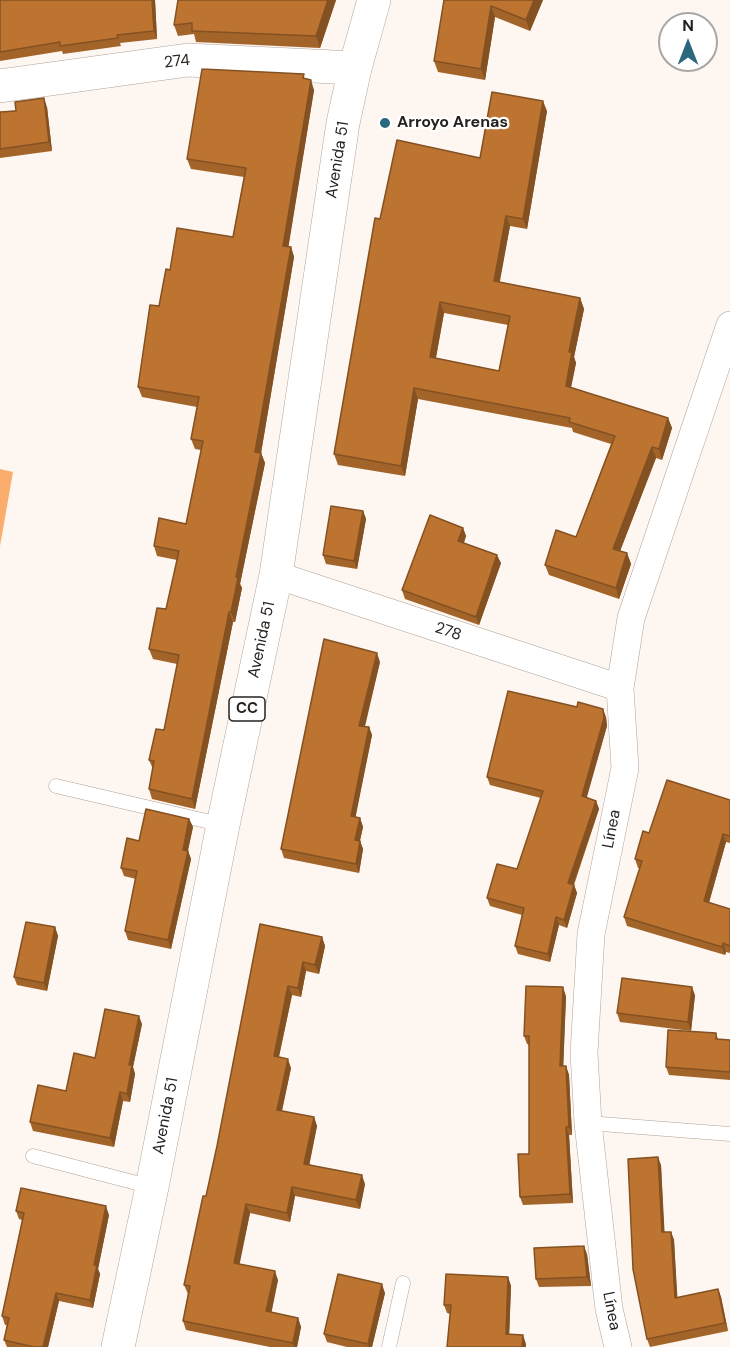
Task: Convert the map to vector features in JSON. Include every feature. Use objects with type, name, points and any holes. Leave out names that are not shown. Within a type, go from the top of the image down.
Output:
[{"type":"main road","name":"Avenida 51","points":[[118,1347],[276,575],[343,123],[355,68],[374,0]]},
{"type":"main road","name":"274","points":[[0,86],[188,60],[355,68]]},
{"type":"street","name":"Línea","points":[[618,1347],[609,1309],[588,1123],[584,1053],[591,934],[625,768],[620,688],[631,618],[730,325]]},
{"type":"street","name":"278","points":[[276,575],[620,688]]},
{"type":"lane","points":[[56,786],[223,825]]},
{"type":"lane","points":[[588,1123],[730,1134]]},
{"type":"lane","points":[[33,1156],[152,1186]]},
{"type":"lane","points":[[389,1347],[403,1283]]},
{"type":"shaded area","points":[[0,469],[13,472],[0,546]]},
{"type":"building","points":[[0,0],[152,0],[154,31],[117,35],[118,38],[60,46],[60,42],[0,52]]},
{"type":"building","points":[[178,0],[328,0],[316,36],[192,31],[192,23],[174,25]]},
{"type":"building","points":[[444,0],[534,0],[526,20],[491,6],[481,69],[434,61]]},
{"type":"building","points":[[202,69],[304,74],[303,78],[311,80],[283,246],[291,247],[255,452],[261,453],[236,577],[238,578],[231,612],[229,612],[192,799],[149,789],[154,761],[149,760],[156,729],[164,730],[179,655],[149,649],[157,608],[166,609],[179,551],[154,546],[159,518],[186,524],[203,441],[191,439],[199,397],[138,387],[150,305],[159,306],[166,269],[170,270],[177,228],[233,237],[246,168],[187,159]]},
{"type":"building","points":[[492,92],[543,101],[523,219],[506,216],[494,281],[580,298],[569,352],[572,352],[566,386],[668,418],[659,449],[652,447],[613,549],[627,553],[616,588],[545,565],[556,530],[576,537],[615,436],[569,422],[570,418],[414,388],[401,466],[334,454],[375,218],[380,219],[397,140],[480,158]],"holes":[[[440,302],[510,316],[499,371],[430,357]]]},
{"type":"building","points":[[44,98],[49,142],[0,149],[0,112],[16,111],[15,102]]},
{"type":"building","points":[[331,506],[363,511],[354,561],[323,555]]},
{"type":"building","points":[[430,515],[463,528],[458,541],[497,555],[476,617],[402,590]]},
{"type":"building","points":[[324,639],[377,653],[359,726],[369,727],[351,816],[360,818],[355,840],[360,841],[356,864],[281,849]]},
{"type":"building","points":[[508,691],[577,707],[578,702],[603,709],[604,718],[582,796],[596,801],[568,883],[574,885],[564,920],[556,917],[548,954],[515,946],[524,908],[487,898],[497,864],[517,869],[543,791],[487,777]]},
{"type":"building","points":[[667,780],[730,800],[730,836],[723,834],[704,901],[730,909],[730,946],[723,943],[722,947],[624,917],[642,861],[635,859],[643,831],[649,833]]},
{"type":"building","points":[[146,809],[189,819],[183,850],[188,851],[168,940],[125,931],[137,871],[121,868],[127,838],[139,841]]},
{"type":"building","points":[[26,922],[55,927],[44,983],[14,977]]},
{"type":"building","points":[[260,924],[322,937],[315,965],[303,962],[298,988],[288,986],[274,1056],[288,1059],[277,1110],[314,1117],[304,1164],[362,1175],[356,1200],[292,1187],[287,1213],[246,1204],[234,1263],[275,1271],[266,1311],[298,1318],[293,1343],[183,1321],[190,1286],[184,1285],[203,1196],[206,1196],[217,1146]]},
{"type":"building","points":[[622,978],[692,987],[688,1022],[617,1013]]},
{"type":"building","points":[[526,986],[563,987],[560,1066],[566,1066],[569,1127],[566,1127],[570,1194],[520,1197],[518,1154],[529,1154],[529,1036],[524,1036]]},
{"type":"building","points":[[105,1009],[139,1016],[129,1065],[132,1065],[127,1094],[120,1092],[110,1138],[30,1122],[38,1085],[66,1091],[74,1053],[95,1058]]},
{"type":"building","points":[[668,1030],[716,1033],[716,1039],[730,1040],[730,1072],[666,1067]]},
{"type":"building","points":[[658,1157],[662,1232],[671,1232],[675,1298],[718,1289],[725,1323],[647,1339],[633,1269],[628,1159]]},
{"type":"building","points":[[21,1188],[106,1206],[94,1265],[97,1265],[90,1300],[56,1293],[43,1347],[4,1340],[9,1318],[2,1316],[24,1213],[16,1211]]},
{"type":"building","points":[[584,1246],[587,1277],[536,1279],[534,1248]]},
{"type":"building","points":[[338,1274],[382,1284],[368,1344],[324,1334]]},
{"type":"building","points":[[446,1274],[508,1277],[506,1334],[523,1335],[522,1347],[447,1347],[451,1305],[444,1305]]},
{"type":"place","name":"Arroyo Arenas","points":[[385,123]]}]
